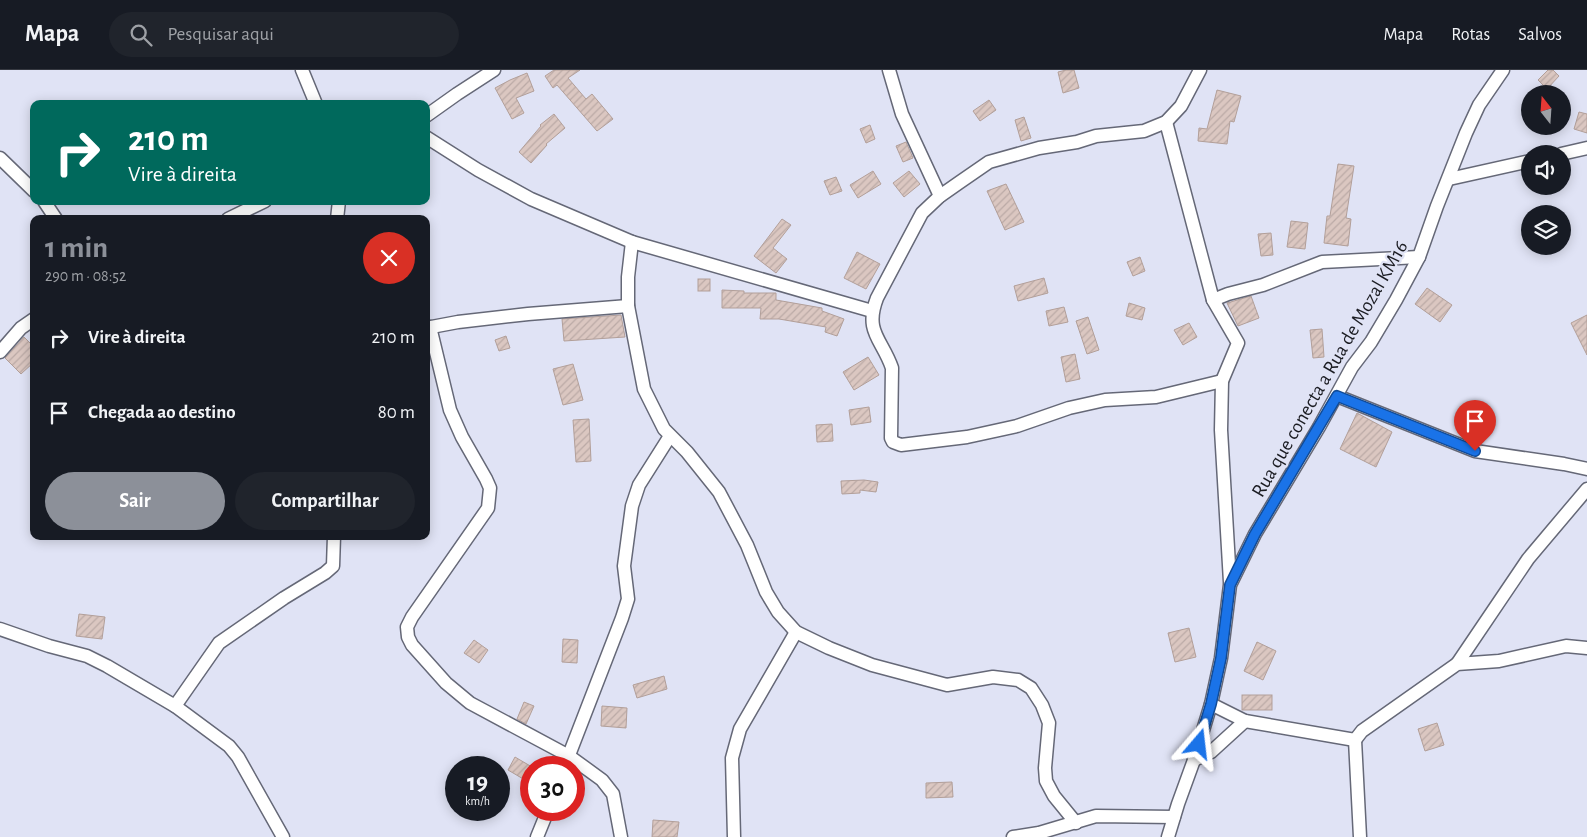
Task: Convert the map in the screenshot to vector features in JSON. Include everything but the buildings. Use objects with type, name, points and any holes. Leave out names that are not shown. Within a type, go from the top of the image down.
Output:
[{"type":"street","points":[[302,70],[314,100]]},
{"type":"street","points":[[430,113],[494,70]]},
{"type":"street","points":[[889,70],[902,114],[940,196]]},
{"type":"street","points":[[1200,70],[1181,106],[1166,122],[1144,130],[1096,136],[1077,142],[1039,148],[988,162],[940,196],[922,213],[872,311],[874,333],[892,368],[891,438],[893,442],[901,445],[967,437],[1017,426],[1069,408],[1106,400],[1156,397],[1222,381]]},
{"type":"street","name":"Rua que conecta a Rua de Mozal KM16","points":[[1168,837],[1211,704],[1221,658],[1230,585],[1255,534],[1337,396],[1352,367],[1371,342],[1396,300],[1419,257],[1466,133],[1480,106],[1503,70]]},
{"type":"street","points":[[1166,122],[1213,300],[1238,343],[1222,381],[1222,448],[1230,585]]},
{"type":"street","points":[[430,140],[478,170],[531,199],[632,242],[872,311]]},
{"type":"street","points":[[1571,152],[1587,148]]},
{"type":"street","points":[[0,158],[30,187]]},
{"type":"street","points":[[1449,178],[1521,162]]},
{"type":"street","points":[[236,215],[257,205]]},
{"type":"street","points":[[632,242],[628,277],[628,306],[644,389],[664,429],[688,452],[719,492],[747,545],[766,592],[778,612],[796,632],[872,666],[947,685],[993,677],[1018,680],[1031,688],[1042,705],[1049,723],[1045,768],[1046,781],[1054,796],[1076,823]]},
{"type":"street","points":[[1213,300],[1263,285],[1322,262],[1419,257]]},
{"type":"street","points":[[430,327],[528,314],[628,306]]},
{"type":"street","points":[[0,352],[21,328],[30,322]]},
{"type":"street","points":[[430,335],[450,410],[462,437],[486,479],[490,488],[490,497],[488,508],[412,617],[407,627],[408,637],[412,645],[446,683],[470,703],[557,756]]},
{"type":"street","points":[[1337,396],[1475,451],[1587,469]]},
{"type":"street","points":[[569,756],[628,599],[624,566],[632,506],[639,485],[670,436]]},
{"type":"street","points":[[1360,837],[1355,740],[1362,730],[1457,664],[1528,559],[1587,489]]},
{"type":"street","points":[[175,706],[213,651],[223,640],[333,566],[334,540]]},
{"type":"street","points":[[0,629],[49,646],[87,656],[175,706],[229,746],[238,757],[283,837]]},
{"type":"street","points":[[734,837],[732,758],[740,729],[796,632]]},
{"type":"street","points":[[1457,664],[1499,661],[1566,646],[1587,648]]},
{"type":"street","points":[[1211,704],[1245,721],[1355,740]]},
{"type":"street","points":[[1194,760],[1211,752],[1245,721]]},
{"type":"street","points":[[585,771],[602,780],[613,794],[621,837]]},
{"type":"street","points":[[1013,837],[1039,833],[1096,816],[1174,817]]},
{"type":"street","points":[[538,837],[544,821]]},
{"type":"route","points":[[1199,744],[1211,704],[1221,658],[1231,591],[1230,585],[1255,534],[1337,396],[1475,451]]}]
